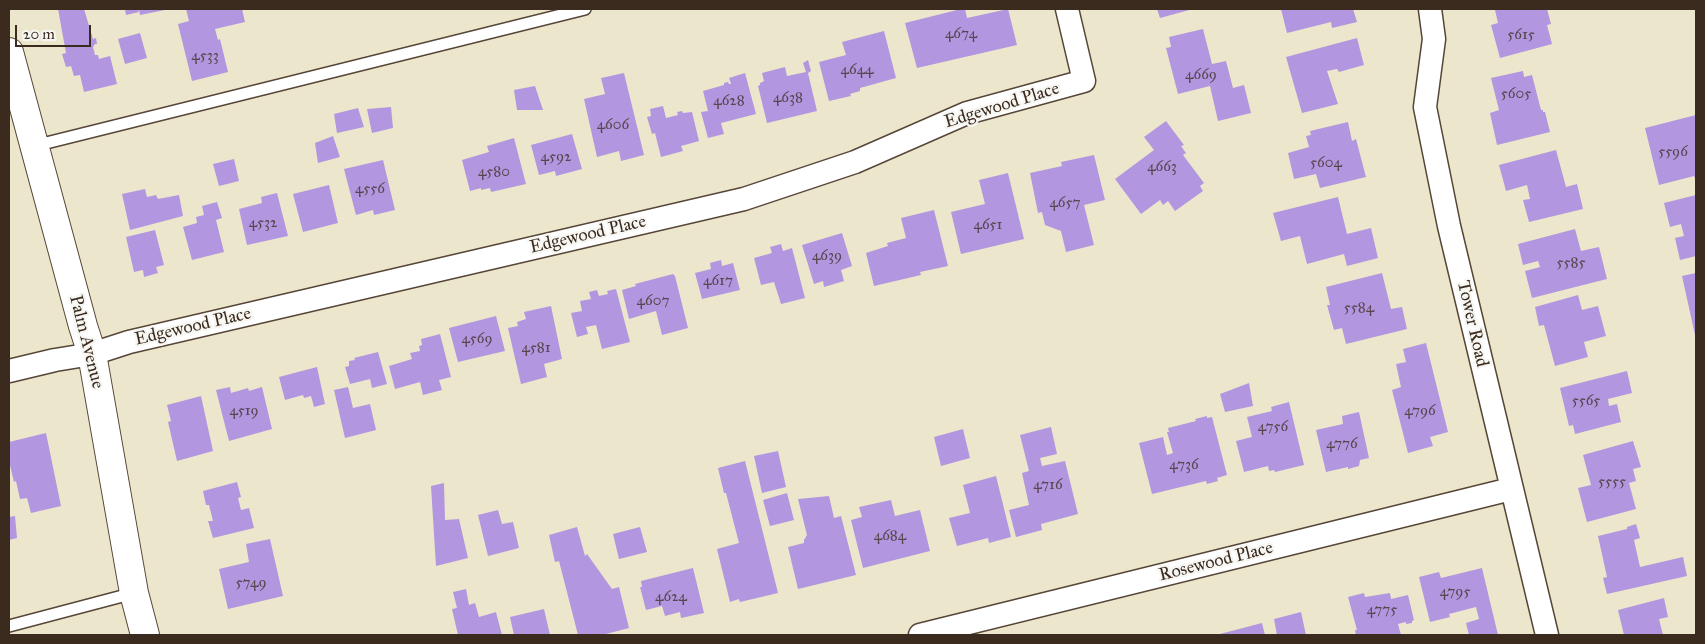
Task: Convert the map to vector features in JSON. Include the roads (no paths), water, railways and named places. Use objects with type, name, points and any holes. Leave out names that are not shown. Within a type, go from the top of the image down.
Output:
[{"type":"street","name":"Edgewood Place","points":[[9,372],[55,360],[92,354],[129,342],[744,199],[855,162],[967,112],[1084,81],[1067,9]]},
{"type":"street","name":"Tower Road","points":[[1430,9],[1434,39],[1425,107],[1449,226],[1510,489],[1547,635]]},
{"type":"street","name":"Palm Avenue","points":[[9,52],[21,116],[33,146],[92,354],[134,593],[145,635]]},
{"type":"street","name":"Rosewood Place","points":[[920,635],[1510,489]]},
{"type":"lane","points":[[33,146],[585,9]]},
{"type":"lane","points":[[9,626],[134,593]]}]
